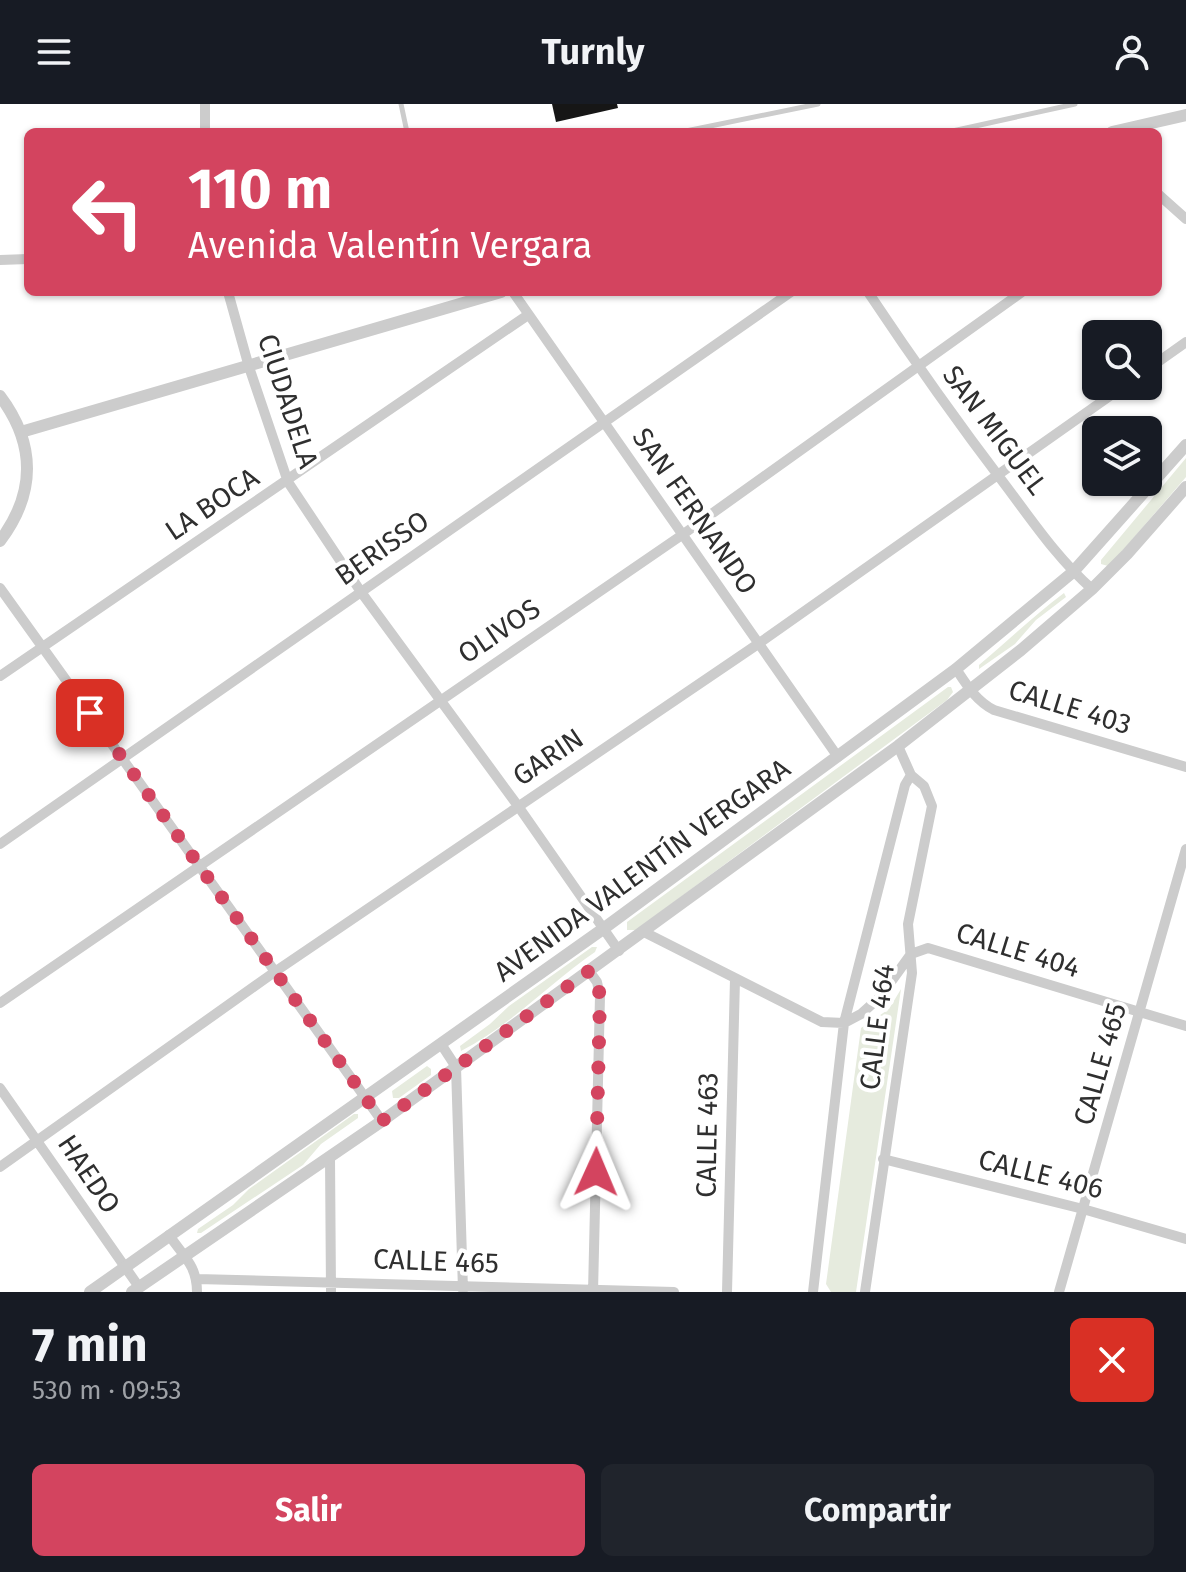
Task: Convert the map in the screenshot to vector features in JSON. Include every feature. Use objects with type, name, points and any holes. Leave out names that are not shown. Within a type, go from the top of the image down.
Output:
[{"type":"street","points":[[205,104],[205,128]]},
{"type":"street","points":[[1141,128],[1186,115]]},
{"type":"street","points":[[1162,198],[1186,219]]},
{"type":"street","points":[[0,260],[24,259]]},
{"type":"street","name":"CIUDADELA","points":[[229,296],[249,367],[288,482],[361,592],[518,806],[619,951]]},
{"type":"street","points":[[21,432],[488,296]]},
{"type":"street","name":"SAN FERNANDO","points":[[516,296],[838,757]]},
{"type":"street","name":"BERISSO","points":[[0,844],[785,296]]},
{"type":"street","name":"SAN MIGUEL","points":[[871,296],[917,366],[997,474],[1073,572],[1092,589]]},
{"type":"street","name":"OLIVOS","points":[[0,1003],[682,535],[1016,296]]},
{"type":"street","name":"LA BOCA","points":[[0,676],[288,482],[528,315]]},
{"type":"street","points":[[1162,359],[1186,342]]},
{"type":"street","points":[[0,396],[21,432],[27,460],[26,489],[17,516],[0,541]]},
{"type":"street","name":"GARIN","points":[[0,1167],[276,971],[758,644],[1104,400]]},
{"type":"street","name":"AVENIDA VALENTÍN VERGARA","points":[[90,1292],[603,929],[956,669],[1073,572],[1186,445]]},
{"type":"street","name":"AVENIDA VALENTÍN VERGARA","points":[[135,1290],[382,1121],[898,746],[1021,650],[1092,589],[1186,487]]},
{"type":"street","points":[[0,588],[382,1121]]},
{"type":"street","name":"CALLE 403","points":[[956,669],[969,689],[994,710],[1186,767]]},
{"type":"street","name":"CALLE 464","points":[[865,1292],[912,973],[908,924],[932,806],[924,786],[911,775],[898,746]]},
{"type":"street","name":"CALLE 464","points":[[813,1292],[844,1023],[905,785],[911,775]]},
{"type":"street","name":"CALLE 465","points":[[1059,1292],[1186,849]]},
{"type":"street","points":[[644,932],[822,1022],[844,1023]]},
{"type":"street","name":"CALLE 404","points":[[844,1023],[861,1014],[880,997],[911,954],[928,948],[1186,1026]]},
{"type":"street","points":[[589,971],[597,982],[600,996],[593,1291]]},
{"type":"street","name":"CALLE 463","points":[[727,1292],[735,979]]},
{"type":"street","points":[[441,1044],[456,1067],[463,1289]]},
{"type":"street","name":"HAEDO","points":[[0,1088],[124,1268],[135,1290]]},
{"type":"street","points":[[330,1157],[331,1287]]},
{"type":"street","name":"CALLE 406","points":[[883,1159],[1083,1209],[1186,1239]]},
{"type":"street","points":[[169,1235],[193,1265],[197,1292]]},
{"type":"street","name":"CALLE 465","points":[[197,1279],[331,1287],[674,1292]]},
{"type":"lane","points":[[401,104],[406,128]]},
{"type":"lane","points":[[701,128],[818,104]]},
{"type":"lane","points":[[966,128],[1075,104]]},
{"type":"shaded area","points":[[1186,458],[1186,477],[1111,564],[1101,564],[1101,560],[1154,496],[1162,496],[1162,487]]},
{"type":"shaded area","points":[[1064,593],[1066,597],[1036,620],[1015,644],[979,669],[979,665]]},
{"type":"shaded area","points":[[948,687],[953,692],[947,700],[636,930],[627,930],[627,922]]},
{"type":"shaded area","points":[[592,947],[597,947],[595,952],[513,1017],[461,1051],[460,1046],[509,1006]]},
{"type":"shaded area","points":[[901,989],[856,1292],[831,1292],[826,1284],[861,1028],[889,1009]]},
{"type":"shaded area","points":[[427,1066],[431,1069],[431,1075],[399,1098],[393,1098],[392,1091]]},
{"type":"shaded area","points":[[358,1114],[358,1118],[321,1144],[303,1165],[197,1233],[198,1229],[233,1205],[249,1189]]},
{"type":"building","points":[[552,104],[617,104],[618,108],[556,122]]},
{"type":"route","points":[[90,713],[382,1121],[589,971],[597,982],[600,996],[596,1172]]}]
